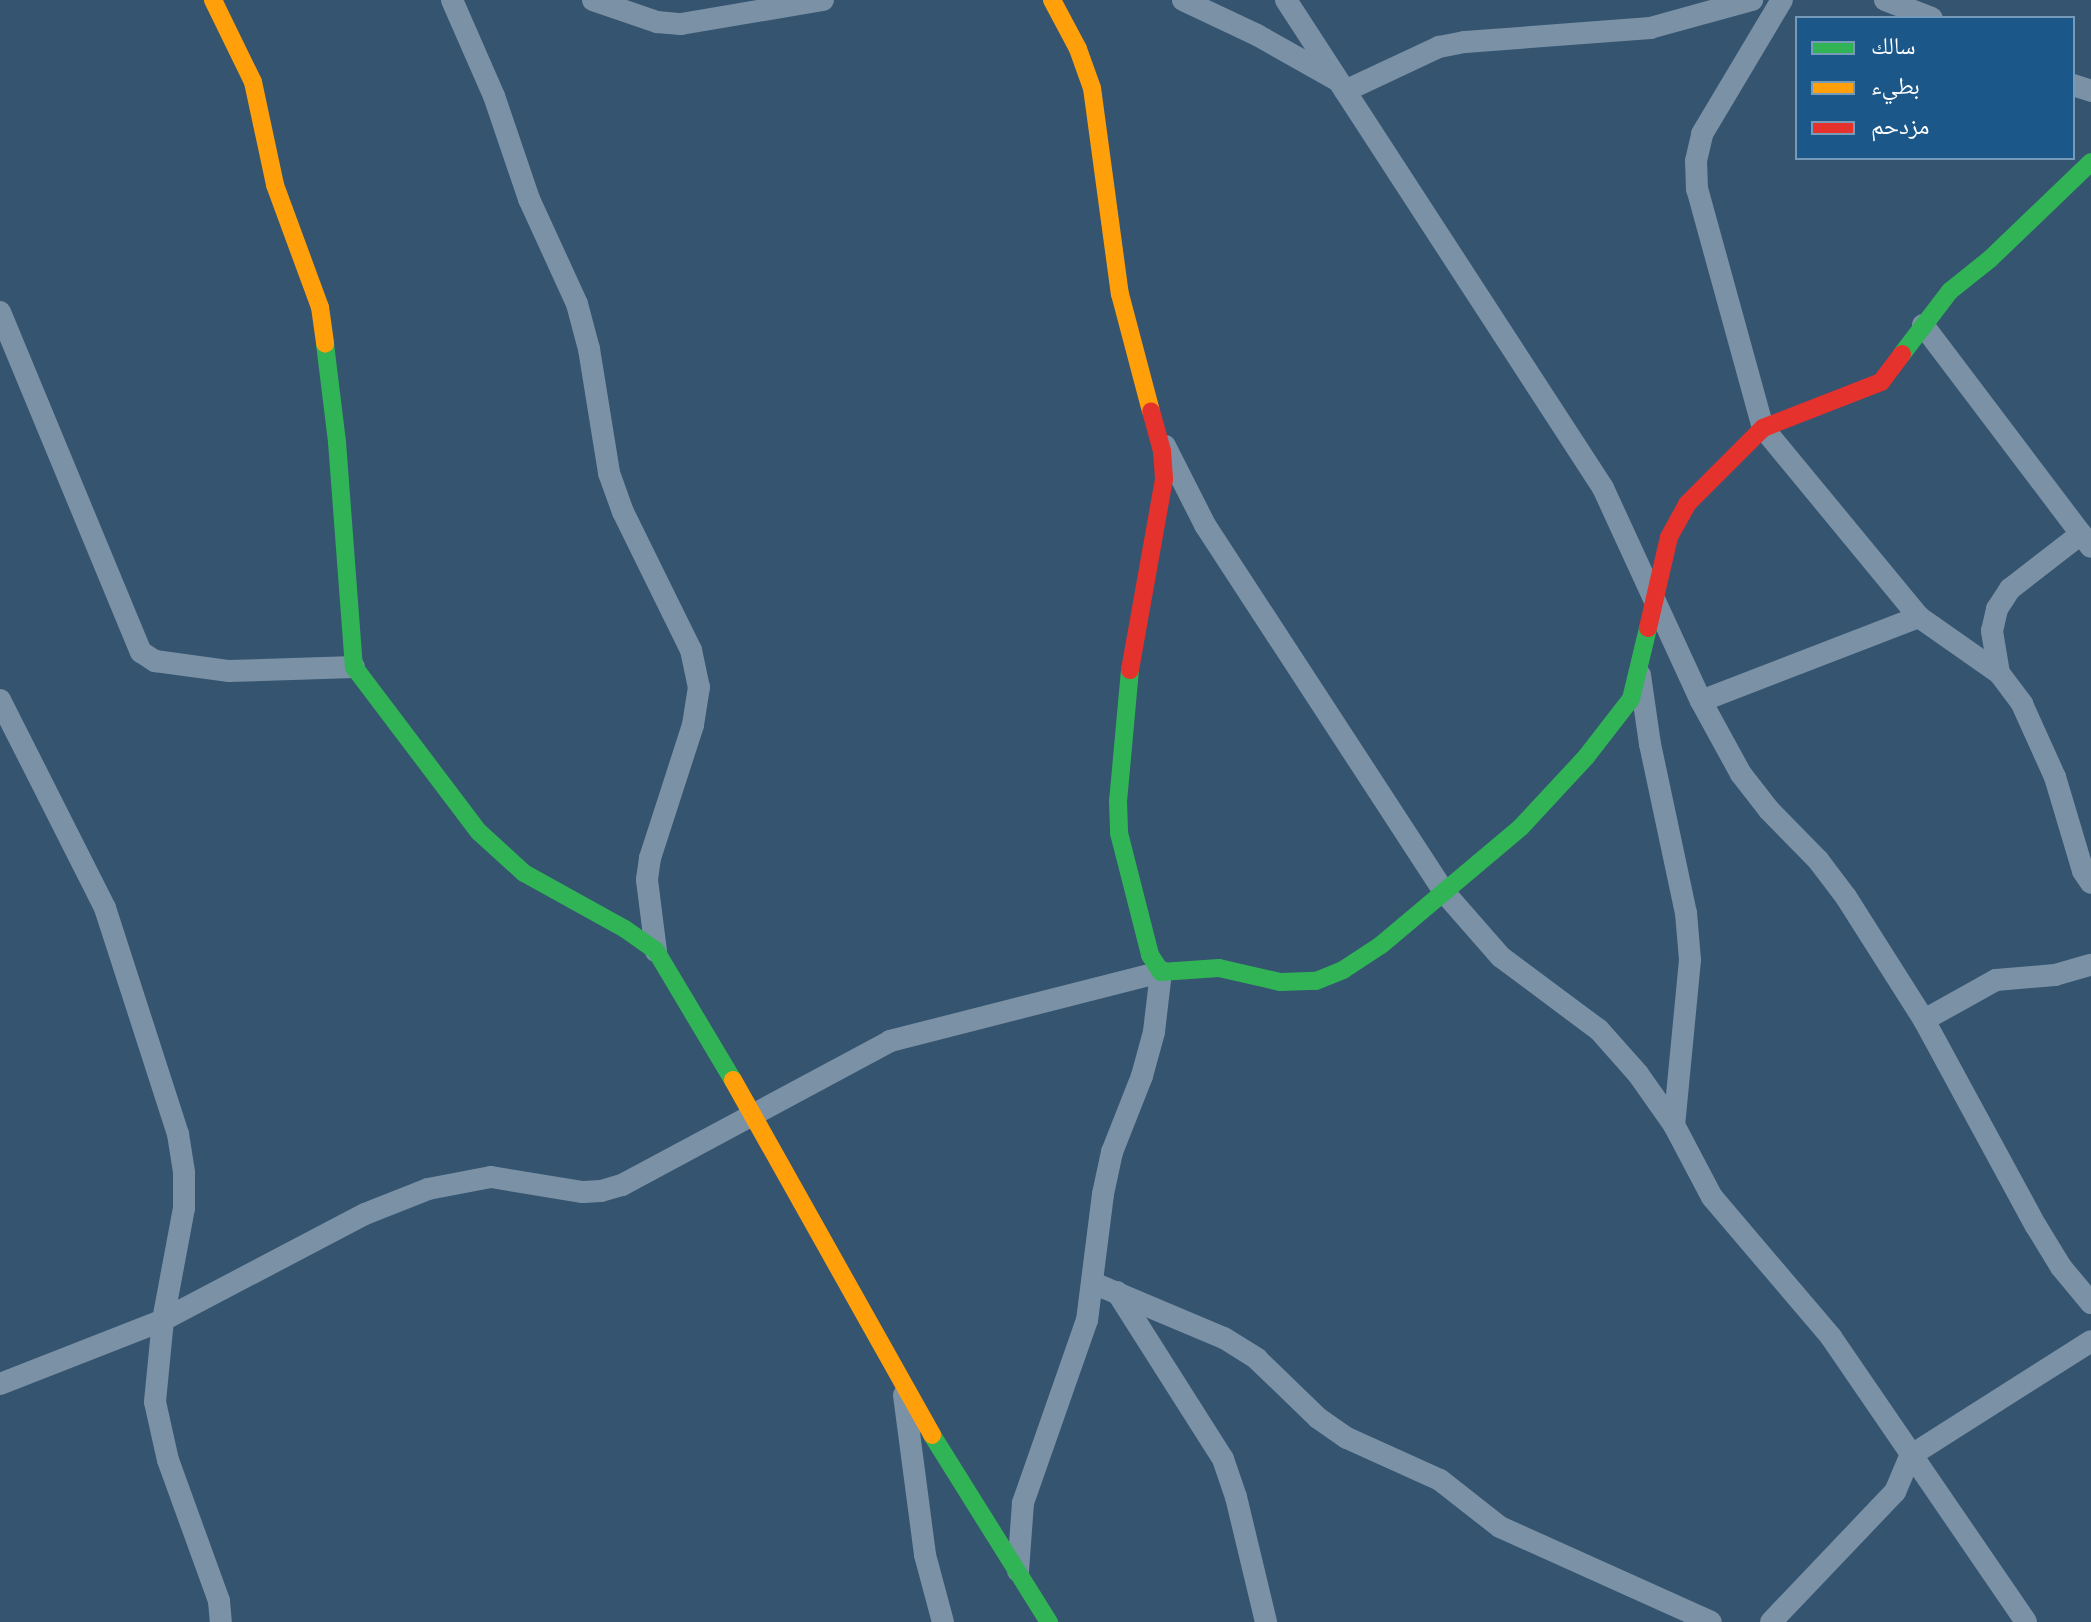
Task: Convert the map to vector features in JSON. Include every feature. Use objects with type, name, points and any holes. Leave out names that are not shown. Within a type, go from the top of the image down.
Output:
[{"type":"street","points":[[213,0],[253,82],[275,185],[320,307],[337,442],[354,667],[479,832],[524,873],[625,929],[656,951]]},
{"type":"street","points":[[452,0],[494,96],[529,199],[577,304],[589,349],[609,473],[623,512],[691,650],[699,687],[693,725],[650,858],[647,880],[656,951],[754,1116],[903,1388],[1049,1622]]},
{"type":"street","points":[[593,0],[657,22],[681,24],[823,0]]},
{"type":"street","points":[[1018,1571],[1027,1488],[1076,1358],[1093,1283],[1109,1166],[1154,1032],[1161,972],[1150,955],[1134,896],[1119,833],[1118,801],[1126,694],[1164,479],[1158,433],[1120,294],[1092,88],[1078,49],[1052,0]]},
{"type":"street","points":[[1183,0],[1257,35],[1342,86]]},
{"type":"street","points":[[1286,0],[1603,488],[1701,701],[1741,774],[1769,810],[1818,860],[1846,897],[1924,1020],[2036,1226],[2061,1267],[2091,1303]]},
{"type":"street","points":[[1342,86],[1439,47],[1465,42],[1650,28],[1752,0]]},
{"type":"street","points":[[1782,0],[1702,134],[1696,161],[1697,189],[1763,428],[1919,617],[1999,673],[2022,704],[2055,777],[2083,871],[2091,883]]},
{"type":"street","points":[[1885,0],[1927,16]]},
{"type":"street","points":[[0,1384],[163,1320],[365,1214],[428,1189],[491,1177],[583,1192],[622,1185],[890,1041],[1161,972],[1219,968],[1280,982],[1316,981],[1343,970],[1381,945],[1521,827],[1586,757],[1631,699],[1669,537],[1687,504],[1763,428],[1881,382],[1950,291],[1990,259],[2091,162]]},
{"type":"street","points":[[0,312],[141,652],[155,661],[229,671],[354,667]]},
{"type":"street","points":[[1923,325],[2086,541],[2010,589],[2003,599],[1992,631],[1999,673]]},
{"type":"street","points":[[1158,433],[1205,525],[1444,892],[1501,957],[1599,1030],[1638,1074],[1674,1125],[1712,1197],[1831,1337],[2026,1622]]},
{"type":"street","points":[[1701,701],[1919,617]]},
{"type":"street","points":[[1640,668],[1650,744],[1686,913],[1690,960],[1674,1125]]},
{"type":"street","points":[[0,700],[105,908],[178,1134],[184,1173],[184,1208],[163,1320],[155,1402],[158,1424],[219,1601],[221,1622]]},
{"type":"street","points":[[1924,1020],[1996,980],[2055,975],[2091,965]]},
{"type":"street","points":[[1093,1283],[1235,1345],[1257,1359],[1328,1425],[1347,1438],[1440,1480],[1500,1527],[1711,1622]]},
{"type":"street","points":[[1117,1292],[1223,1459],[1236,1497],[1266,1622]]},
{"type":"street","points":[[1771,1622],[1895,1492],[1910,1456],[2091,1341]]},
{"type":"street","points":[[903,1388],[925,1555],[943,1622]]},
{"type":"traffic: fast","points":[[1902,354],[1950,291],[1990,259],[2091,162]]},
{"type":"traffic: fast","points":[[325,344],[337,442],[354,667],[479,832],[524,873],[625,929],[656,951],[733,1080]]},
{"type":"traffic: fast","points":[[1130,670],[1118,801],[1119,833],[1150,955],[1161,972],[1219,968],[1280,982],[1316,981],[1343,970],[1381,945],[1521,827],[1586,757],[1631,699],[1648,628]]},
{"type":"traffic: fast","points":[[932,1435],[1049,1622]]},
{"type":"traffic: slow","points":[[213,0],[253,82],[275,185],[320,307],[325,344]]},
{"type":"traffic: slow","points":[[1052,0],[1078,49],[1092,88],[1120,294],[1151,411]]},
{"type":"traffic: slow","points":[[733,1080],[932,1435]]},
{"type":"traffic: jam","points":[[1648,628],[1669,537],[1687,504],[1763,428],[1881,382],[1902,354]]},
{"type":"traffic: jam","points":[[1130,670],[1164,479],[1162,451],[1151,411]]}]
